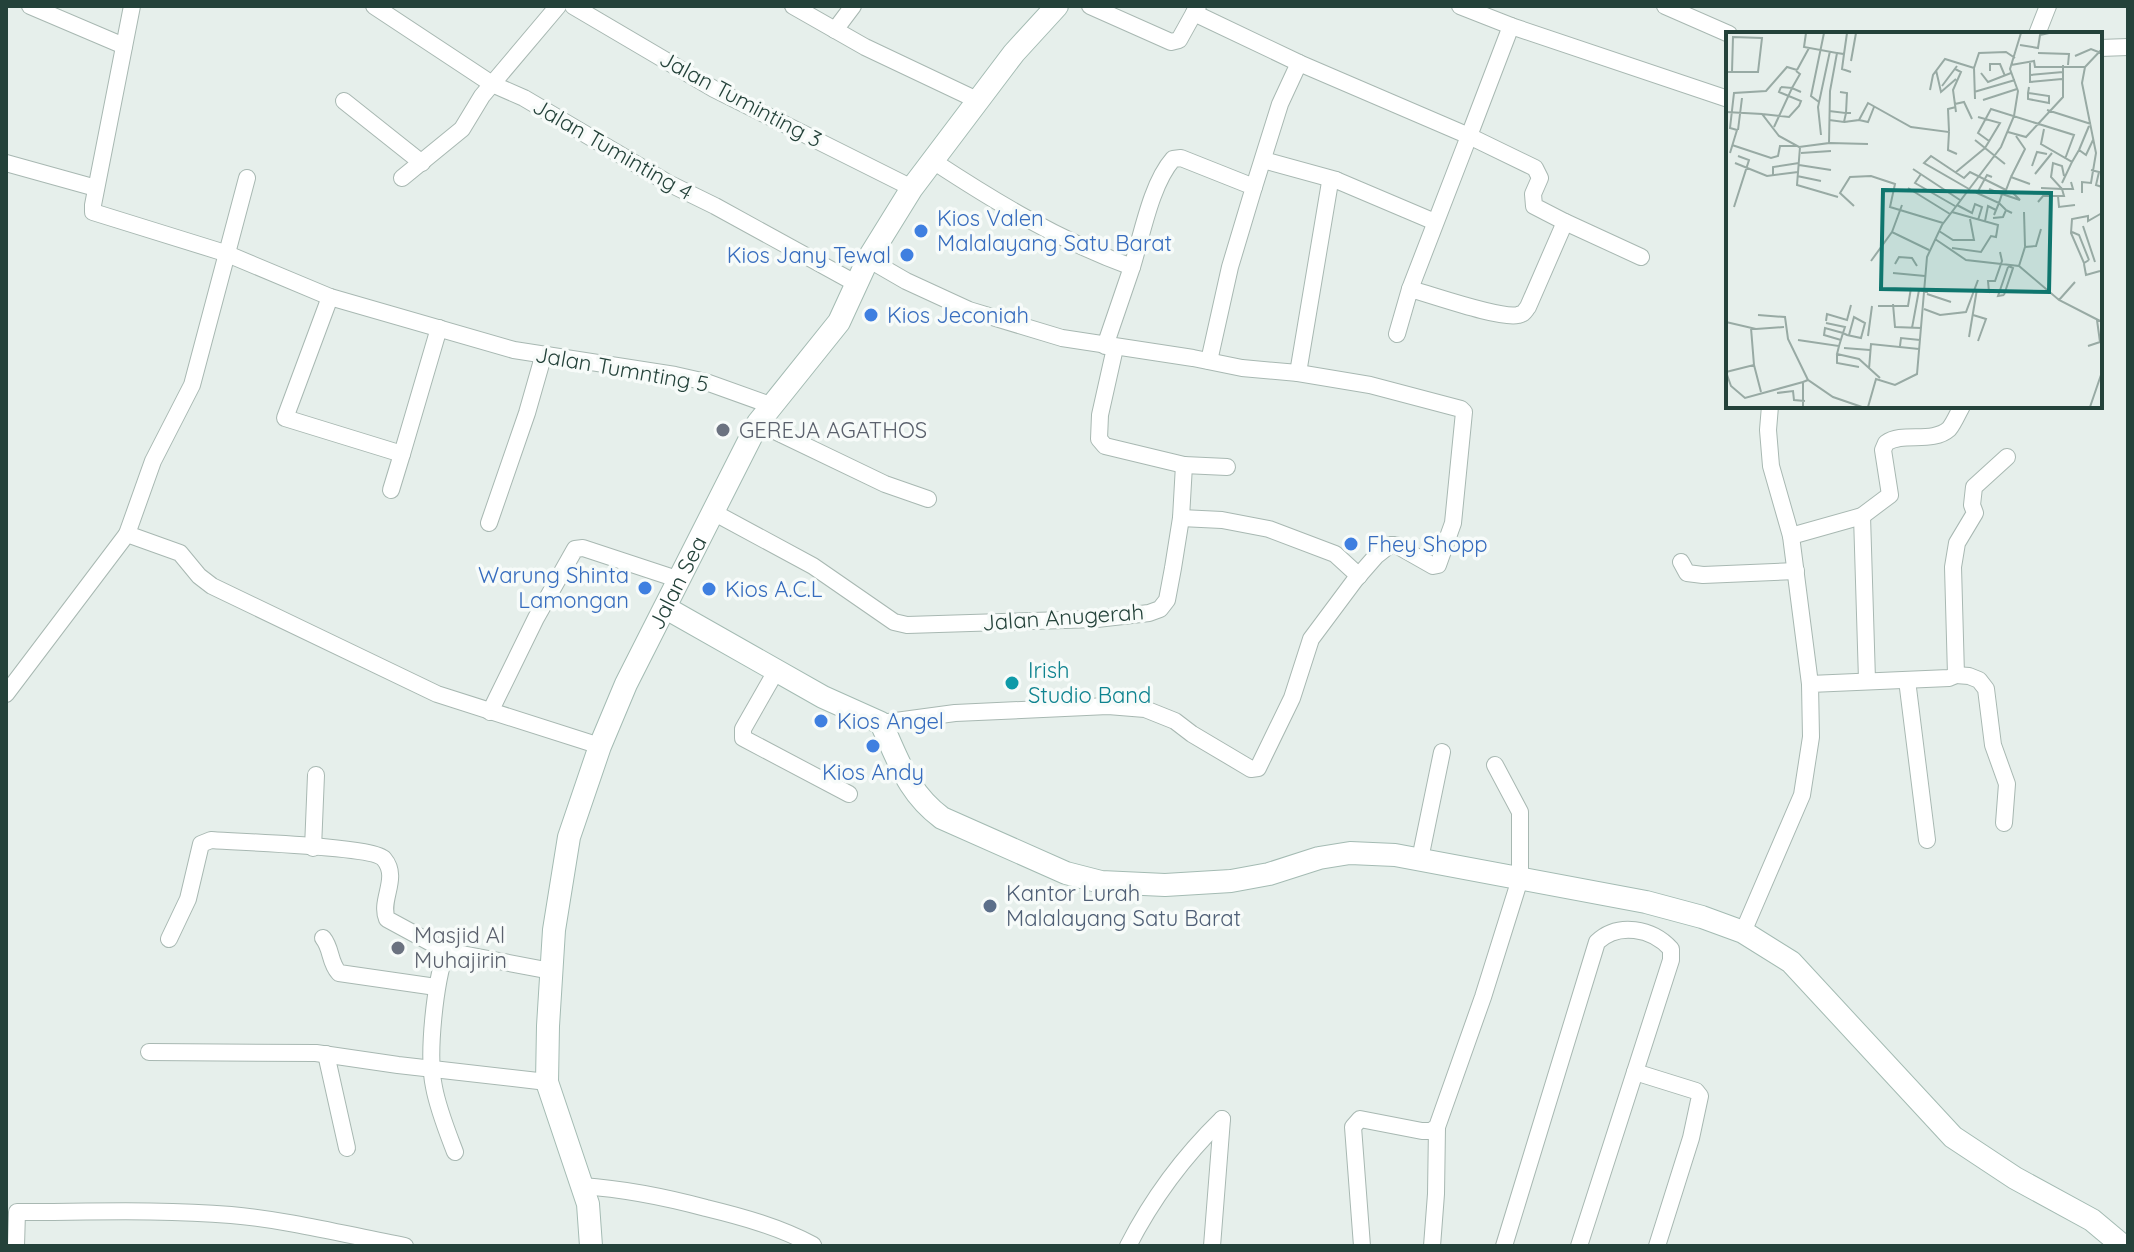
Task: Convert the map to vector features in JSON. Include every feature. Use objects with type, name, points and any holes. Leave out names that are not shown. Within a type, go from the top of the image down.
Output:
[{"type":"street","points":[[30,6],[124,46]]},
{"type":"street","points":[[6,163],[96,188],[132,6]]},
{"type":"street","name":"Jalan Tuminting 4","points":[[374,6],[492,84],[535,104],[644,170],[857,284]]},
{"type":"street","points":[[402,178],[462,129],[479,100],[558,6]]},
{"type":"street","name":"Jalan Tuminting 3","points":[[573,6],[714,89],[912,188]]},
{"type":"street","points":[[793,6],[865,47],[979,101]]},
{"type":"street","points":[[835,30],[853,6]]},
{"type":"street","name":"Jalan Sea","points":[[591,1246],[589,1214],[582,1186],[547,1082],[551,971],[559,893],[569,837],[600,746],[626,684],[764,414],[839,322],[868,259],[912,188],[1014,53],[1057,6]]},
{"type":"street","points":[[1090,6],[1171,42],[1179,40],[1196,9],[1299,63],[1469,136],[1535,168],[1540,178],[1533,194],[1534,206],[1641,257]]},
{"type":"street","points":[[1460,6],[1726,98]]},
{"type":"street","points":[[1665,6],[1726,33]]},
{"type":"street","points":[[2038,32],[2048,6]]},
{"type":"street","points":[[1397,334],[1410,289],[1511,26]]},
{"type":"street","points":[[2102,48],[2128,47]]},
{"type":"street","points":[[1209,361],[1230,267],[1254,187],[1280,104],[1299,63]]},
{"type":"street","points":[[344,101],[422,163]]},
{"type":"street","points":[[1227,467],[1184,465],[1105,446],[1099,439],[1100,415],[1110,347],[1132,267],[1166,167],[1173,159],[1181,158],[1254,187]]},
{"type":"street","points":[[1263,160],[1336,180],[1435,222]]},
{"type":"street","points":[[933,161],[1054,235],[1132,267]]},
{"type":"street","points":[[6,694],[127,534],[153,461],[192,385],[247,178]]},
{"type":"street","points":[[1298,373],[1329,185],[1336,180]]},
{"type":"street","name":"Jalan Tumnting 5","points":[[96,188],[93,212],[225,253],[330,297],[543,357],[644,368],[706,382],[885,484],[928,499]]},
{"type":"street","points":[[1410,289],[1489,311],[1514,316],[1523,314],[1565,222]]},
{"type":"street","points":[[666,608],[823,697],[881,723],[970,713],[1108,706],[1145,709],[1175,721],[1255,770],[1292,698],[1311,639],[1376,556],[1390,545],[1396,545],[1433,566],[1438,565],[1453,523],[1464,412],[1461,409],[1370,385],[1298,373],[1242,368],[1062,338],[969,310],[906,281],[868,259]]},
{"type":"street","points":[[330,297],[285,418],[402,454]]},
{"type":"street","points":[[391,490],[439,328]]},
{"type":"street","points":[[489,523],[543,357]]},
{"type":"street","points":[[1743,932],[1802,795],[1811,737],[1810,684],[1791,536],[1771,466],[1770,408]]},
{"type":"street","points":[[1791,536],[1862,516],[1890,495],[1883,450],[1886,443],[1898,438],[1941,434],[1949,429],[1961,408]]},
{"type":"street","points":[[1956,675],[1952,588],[1957,543],[1975,513],[1972,505],[1974,487],[2007,457]]},
{"type":"street","name":"Jalan Anugerah","points":[[713,512],[813,566],[894,622],[907,625],[1097,619],[1149,613],[1160,609],[1167,600],[1181,518],[1184,465]]},
{"type":"street","points":[[1862,516],[1867,680]]},
{"type":"street","points":[[1181,518],[1222,520],[1269,529],[1335,554],[1359,576]]},
{"type":"street","points":[[127,534],[180,553],[212,586],[437,694],[600,746]]},
{"type":"street","points":[[490,712],[536,618],[575,549],[583,548],[680,580]]},
{"type":"street","points":[[1681,562],[1687,573],[1703,575],[1796,571]]},
{"type":"street","points":[[776,671],[743,729],[743,738],[849,794]]},
{"type":"street","points":[[1810,684],[1949,678],[1956,675],[1979,680],[1986,689],[1993,745],[2007,784],[2004,823]]},
{"type":"street","points":[[1907,680],[1927,840]]},
{"type":"street","points":[[881,723],[913,791],[942,818],[1066,873],[1101,882],[1165,885],[1244,879],[1319,858],[1350,853],[1395,855],[1654,904],[1743,932],[1791,962],[1953,1137],[2015,1178],[2092,1220],[2123,1246]]},
{"type":"street","points":[[1420,859],[1442,752]]},
{"type":"street","points":[[1432,1246],[1437,1127],[1520,879],[1520,812],[1495,765]]},
{"type":"street","points":[[313,848],[316,775]]},
{"type":"street","points":[[169,939],[188,899],[201,844],[211,840],[368,852],[384,858],[391,882],[385,906],[387,919],[446,951],[551,971]]},
{"type":"street","points":[[1632,930],[1654,904]]},
{"type":"street","points":[[1649,934],[1654,904]]},
{"type":"street","points":[[1504,1246],[1597,942],[1607,932],[1632,930],[1649,934],[1671,949],[1671,960],[1579,1246]]},
{"type":"street","points":[[323,938],[334,968],[339,973],[436,987]]},
{"type":"street","points":[[446,951],[436,987],[431,1069],[441,1113],[455,1152]]},
{"type":"street","points":[[149,1052],[326,1054],[547,1082]]},
{"type":"street","points":[[326,1054],[347,1148]]},
{"type":"street","points":[[1635,1072],[1696,1091],[1700,1096],[1691,1138],[1657,1246]]},
{"type":"street","points":[[1128,1246],[1180,1165],[1222,1119],[1212,1246]]},
{"type":"street","points":[[1362,1246],[1354,1151],[1353,1127],[1356,1122],[1368,1119],[1422,1131],[1437,1127]]},
{"type":"street","points":[[582,1186],[668,1197],[773,1226],[813,1245]]},
{"type":"street","points":[[16,1246],[17,1212],[231,1215],[405,1246]]},
{"type":"place","name":"Kios Valen Malalayang Satu Barat","points":[[921,231]]},
{"type":"place","name":"Kios Jany Tewal","points":[[907,255]]},
{"type":"place","name":"Kios Jeconiah","points":[[871,315]]},
{"type":"place","name":"GEREJA AGATHOS","points":[[723,430]]},
{"type":"place","name":"Fhey Shopp","points":[[1351,544]]},
{"type":"place","name":"Warung Shinta Lamongan","points":[[645,588]]},
{"type":"place","name":"Kios A.C.L","points":[[709,589]]},
{"type":"place","name":"Irish Studio Band","points":[[1012,683]]},
{"type":"place","name":"Kios Angel","points":[[821,721]]},
{"type":"place","name":"Kios Andy","points":[[873,746]]},
{"type":"place","name":"Kantor Lurah Malalayang Satu Barat","points":[[990,906]]},
{"type":"place","name":"Masjid Al Muhajirin","points":[[398,948]]}]
